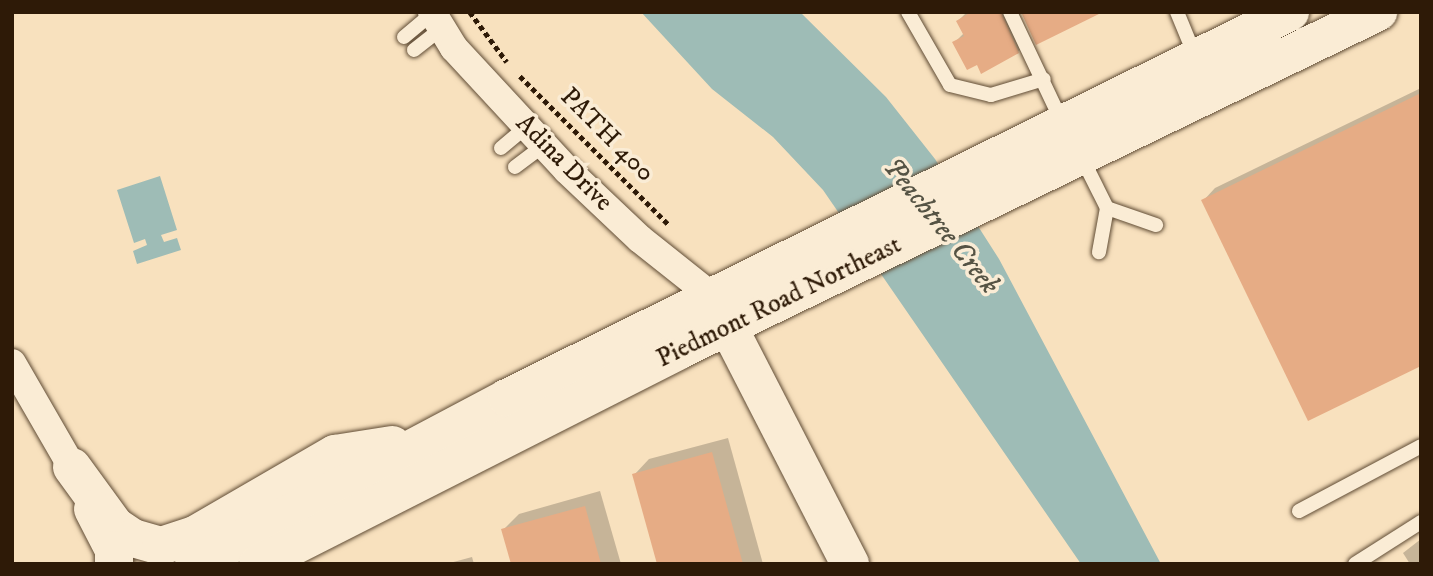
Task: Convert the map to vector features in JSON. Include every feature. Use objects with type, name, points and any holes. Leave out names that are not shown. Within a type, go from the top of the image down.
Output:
[{"type":"main road","name":"Piedmont Road Northeast","points":[[1073,142],[1197,59],[1290,12]]},
{"type":"main road","name":"Piedmont Road Northeast","points":[[194,564],[425,440],[721,312],[1073,142],[1378,12]]},
{"type":"main road","name":"Piedmont Road Northeast","points":[[258,564],[721,312]]},
{"type":"main road","points":[[721,312],[850,564]]},
{"type":"main road","points":[[72,467],[115,526],[133,538],[161,546],[195,535],[335,454],[425,440]]},
{"type":"main road","points":[[72,467],[114,550],[114,564]]},
{"type":"street","name":"Adina Drive","points":[[436,18],[454,48],[535,136],[640,239],[721,312]]},
{"type":"street","points":[[12,363],[72,467]]},
{"type":"lane","points":[[908,12],[950,85],[991,95],[1044,79]]},
{"type":"lane","points":[[1010,12],[1107,208],[1099,252]]},
{"type":"lane","points":[[1177,12],[1197,59]]},
{"type":"lane","points":[[404,37],[436,18]]},
{"type":"lane","points":[[414,50],[436,18]]},
{"type":"lane","points":[[500,148],[535,136]]},
{"type":"lane","points":[[515,167],[535,136]]},
{"type":"lane","points":[[1107,208],[1156,225]]},
{"type":"lane","points":[[1299,511],[1421,446]]},
{"type":"lane","points":[[1354,564],[1421,522]]},
{"type":"path","name":"PATH 400","points":[[470,12],[510,67],[587,138],[675,231]]},
{"type":"water","name":"Peachtree Creek","points":[[641,12],[800,12],[886,97],[935,159],[999,259],[1161,564],[1081,564],[823,190],[773,137],[712,89]]},
{"type":"water","points":[[160,176],[177,230],[161,235],[164,242],[177,238],[181,250],[137,264],[133,251],[147,245],[145,239],[134,243],[117,190]]},
{"type":"building","points":[[971,12],[1001,12],[1019,53],[981,74],[977,65],[967,70],[952,42],[964,36],[956,21]]},
{"type":"building","points":[[1021,12],[1103,12],[1036,45]]},
{"type":"building","points":[[1421,93],[1421,366],[1308,421],[1201,200]]},
{"type":"building","points":[[712,452],[743,564],[657,564],[632,474]]},
{"type":"building","points":[[585,506],[601,564],[511,564],[501,529]]}]
